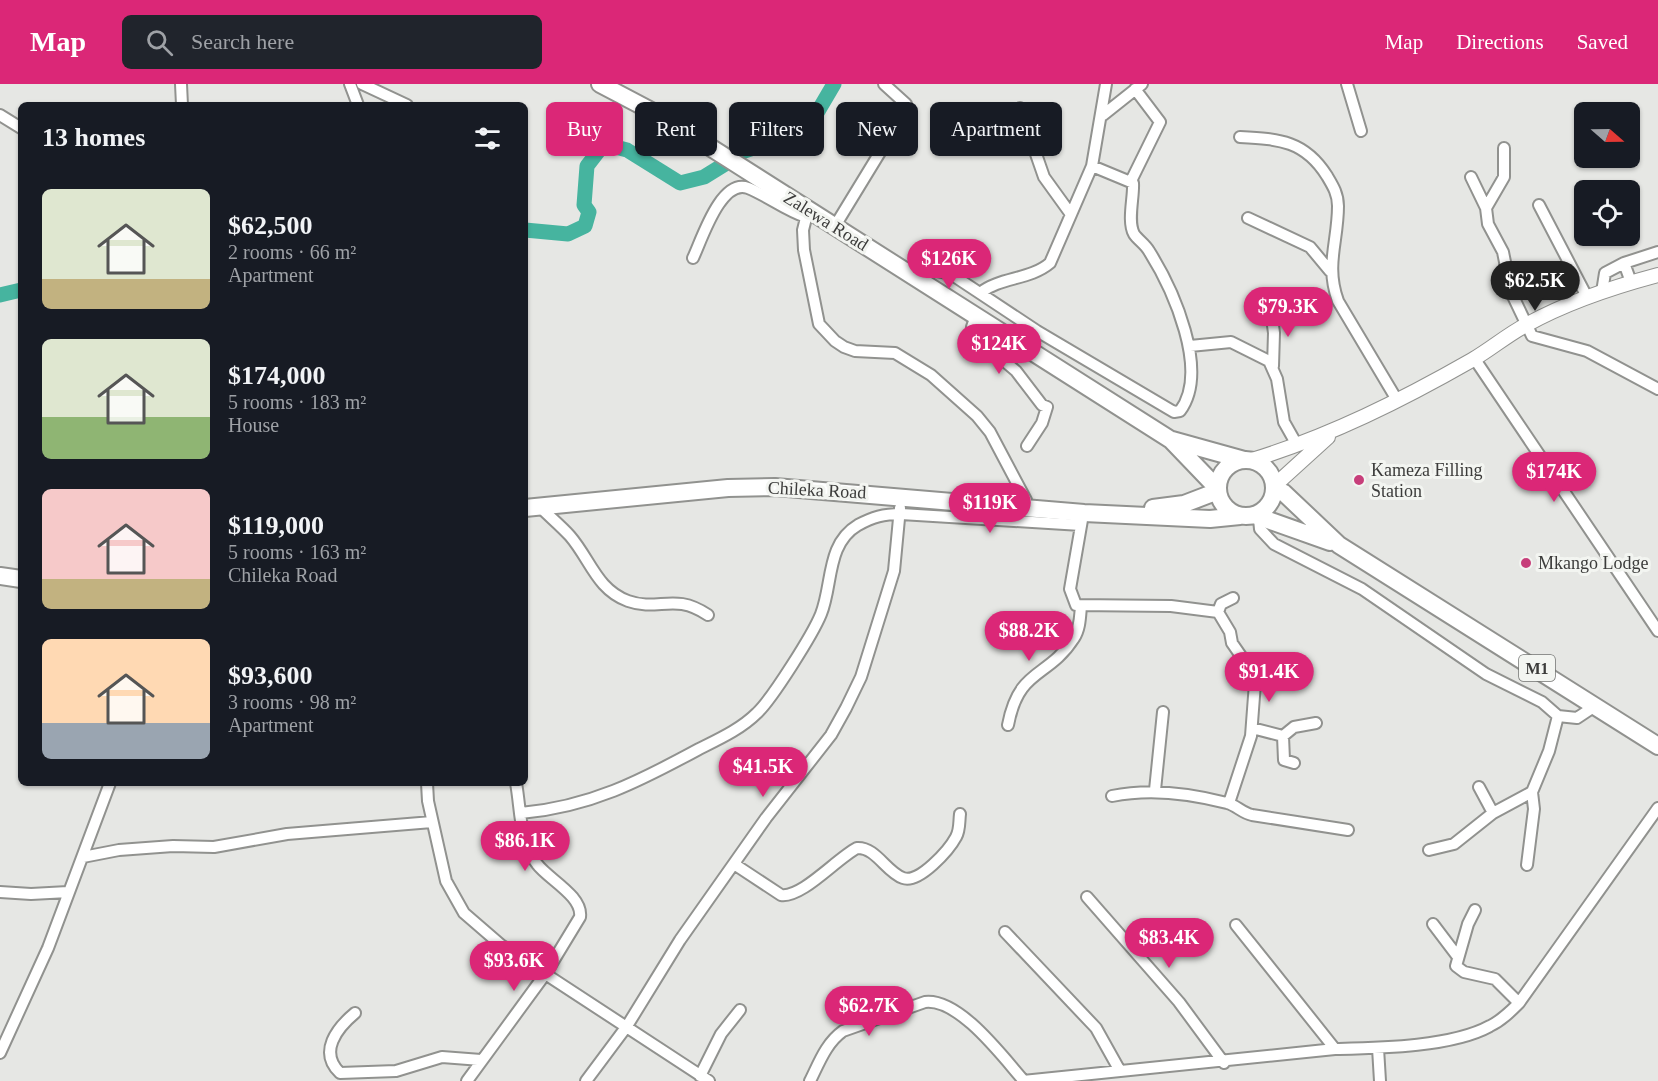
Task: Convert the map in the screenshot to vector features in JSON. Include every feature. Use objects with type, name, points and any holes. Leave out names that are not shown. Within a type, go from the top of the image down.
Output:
[{"type":"highway","name":"Zalewa Road","points":[[600,84],[625,89],[807,213],[835,226],[1171,440],[1218,490]]},
{"type":"highway","name":"Zalewa Road","points":[[1171,440],[1248,460]]},
{"type":"highway","points":[[530,505],[725,481],[814,481],[1086,506],[1162,508],[1185,504],[1218,490],[1223,472],[1232,463],[1248,460]]},
{"type":"highway","name":"M1","points":[[1248,460],[1268,469],[1274,487],[1284,493],[1340,545],[1658,746]]},
{"type":"highway","name":"Chileka Road","points":[[530,505],[751,487],[811,488],[900,496],[1082,519],[1109,514],[1210,519],[1251,517]]},
{"type":"highway","points":[[1251,517],[1269,505],[1274,487]]},
{"type":"highway","name":"M1","points":[[1218,490],[1223,504],[1251,517],[1340,545]]},
{"type":"highway","points":[[0,576],[18,579]]},
{"type":"highway","points":[[0,585],[18,588]]},
{"type":"main road","points":[[1248,460],[1337,430],[1474,358],[1525,325],[1587,297],[1658,275]]},
{"type":"main road","points":[[1274,487],[1337,430]]},
{"type":"street","points":[[181,84],[182,102]]},
{"type":"street","points":[[350,84],[357,102]]},
{"type":"street","points":[[362,84],[401,102]]},
{"type":"street","points":[[835,226],[904,113],[906,104],[884,84]]},
{"type":"street","points":[[980,293],[992,284],[1042,270],[1050,262],[1092,166],[1103,115],[1106,84]]},
{"type":"street","points":[[1347,84],[1361,131]]},
{"type":"street","points":[[917,278],[931,270],[940,270],[980,293],[1037,332],[1174,412],[1182,409],[1190,392],[1190,346],[1171,288],[1147,247],[1133,233],[1133,186],[1131,181],[1160,122],[1138,86],[1103,115]]},
{"type":"street","points":[[0,115],[18,126]]},
{"type":"street","points":[[1240,137],[1269,139],[1303,149],[1317,160],[1335,189],[1338,205],[1330,271],[1338,301],[1397,400]]},
{"type":"street","points":[[1486,207],[1504,177],[1504,148]]},
{"type":"street","points":[[1037,156],[1044,177],[1070,213]]},
{"type":"street","points":[[1092,166],[1131,181]]},
{"type":"street","points":[[1471,177],[1486,207],[1488,224],[1503,252],[1511,292],[1532,336],[1587,351],[1658,389]]},
{"type":"street","points":[[693,258],[716,209],[725,193],[732,188],[745,187],[785,210],[807,213],[803,230],[804,250],[819,324],[844,347],[855,351],[895,353],[931,375],[977,416],[990,432],[1026,500]]},
{"type":"street","points":[[1539,205],[1587,297]]},
{"type":"street","points":[[1248,218],[1310,247],[1330,271]]},
{"type":"street","points":[[1602,292],[1605,273],[1624,263],[1658,252]]},
{"type":"street","points":[[1624,263],[1631,282]]},
{"type":"street","points":[[1271,310],[1274,333],[1273,366],[1284,422],[1297,445]]},
{"type":"street","points":[[976,316],[972,327],[980,338],[1017,370],[1042,405],[1047,407],[1042,423],[1027,446]]},
{"type":"street","points":[[1190,346],[1231,342],[1266,359],[1273,366]]},
{"type":"street","points":[[1474,358],[1658,632]]},
{"type":"street","points":[[586,1081],[627,1026],[680,940],[831,735],[856,687],[894,571],[901,514],[900,496]]},
{"type":"street","points":[[530,505],[569,535],[597,578],[619,597],[637,604],[689,604],[708,615]]},
{"type":"street","points":[[521,813],[586,802],[639,782],[730,733],[757,713],[820,618],[827,600],[837,547],[843,536],[878,515],[1082,519],[1070,589],[1076,605],[1171,606],[1219,610],[1233,598]]},
{"type":"street","points":[[1251,517],[1274,544],[1362,589],[1486,674],[1542,702],[1558,716],[1577,718],[1595,706]]},
{"type":"street","points":[[1222,590],[1219,610],[1230,632],[1232,643],[1253,675],[1256,699],[1252,728],[1229,803]]},
{"type":"street","points":[[1008,725],[1012,705],[1023,684],[1059,657],[1075,638],[1081,606]]},
{"type":"street","points":[[1155,790],[1163,712]]},
{"type":"street","points":[[1527,865],[1534,808],[1532,792],[1549,751],[1558,716]]},
{"type":"street","points":[[1283,736],[1294,727],[1316,723]]},
{"type":"street","points":[[1252,728],[1283,736]]},
{"type":"street","points":[[1283,736],[1284,760],[1294,763]]},
{"type":"street","points":[[0,1053],[38,973],[109,786]]},
{"type":"street","points":[[427,786],[432,822],[446,881],[464,913],[501,945],[705,1079],[721,1034],[740,1010]]},
{"type":"street","points":[[466,1081],[546,973],[580,916],[581,910],[576,902],[537,865],[530,853],[523,836],[516,786]]},
{"type":"street","points":[[1479,787],[1493,813]]},
{"type":"street","points":[[1112,796],[1155,790],[1229,803],[1244,814],[1348,830]]},
{"type":"street","points":[[1429,850],[1454,844],[1493,813],[1532,792]]},
{"type":"street","points":[[810,1081],[834,1037],[843,1031],[935,1000],[948,1006],[966,1020],[1024,1081],[1224,1063],[1335,1049],[1378,1048],[1454,1039],[1475,1033],[1504,1018],[1519,1003],[1658,808]]},
{"type":"street","points":[[734,864],[786,896],[798,891],[856,848],[867,849],[901,878],[911,878],[928,869],[945,852],[959,829],[960,814]]},
{"type":"street","points":[[83,857],[119,850],[173,846],[214,847],[287,834],[432,822]]},
{"type":"street","points":[[0,892],[31,894],[68,892]]},
{"type":"street","points":[[1087,897],[1179,1002],[1224,1063]]},
{"type":"street","points":[[1475,910],[1468,924],[1456,966],[1460,970],[1495,979],[1519,1003]]},
{"type":"street","points":[[1433,924],[1458,957]]},
{"type":"street","points":[[1236,925],[1335,1049]]},
{"type":"street","points":[[1005,932],[1096,1029],[1120,1071]]},
{"type":"street","points":[[355,1013],[342,1023],[330,1045],[333,1065],[340,1073],[396,1071],[442,1057],[481,1060]]},
{"type":"street","points":[[1378,1048],[1380,1081]]},
{"type":"waterway","points":[[823,102],[834,84]]},
{"type":"waterway","points":[[528,230],[568,234],[585,226],[589,212],[584,205],[587,166],[604,144],[627,150],[680,183],[704,177],[725,164]]},
{"type":"waterway","points":[[0,295],[18,291]]},
{"type":"place","name":"Kameza Filling Station","points":[[1359,480]]},
{"type":"place","name":"Mkango Lodge","points":[[1526,563]]}]
